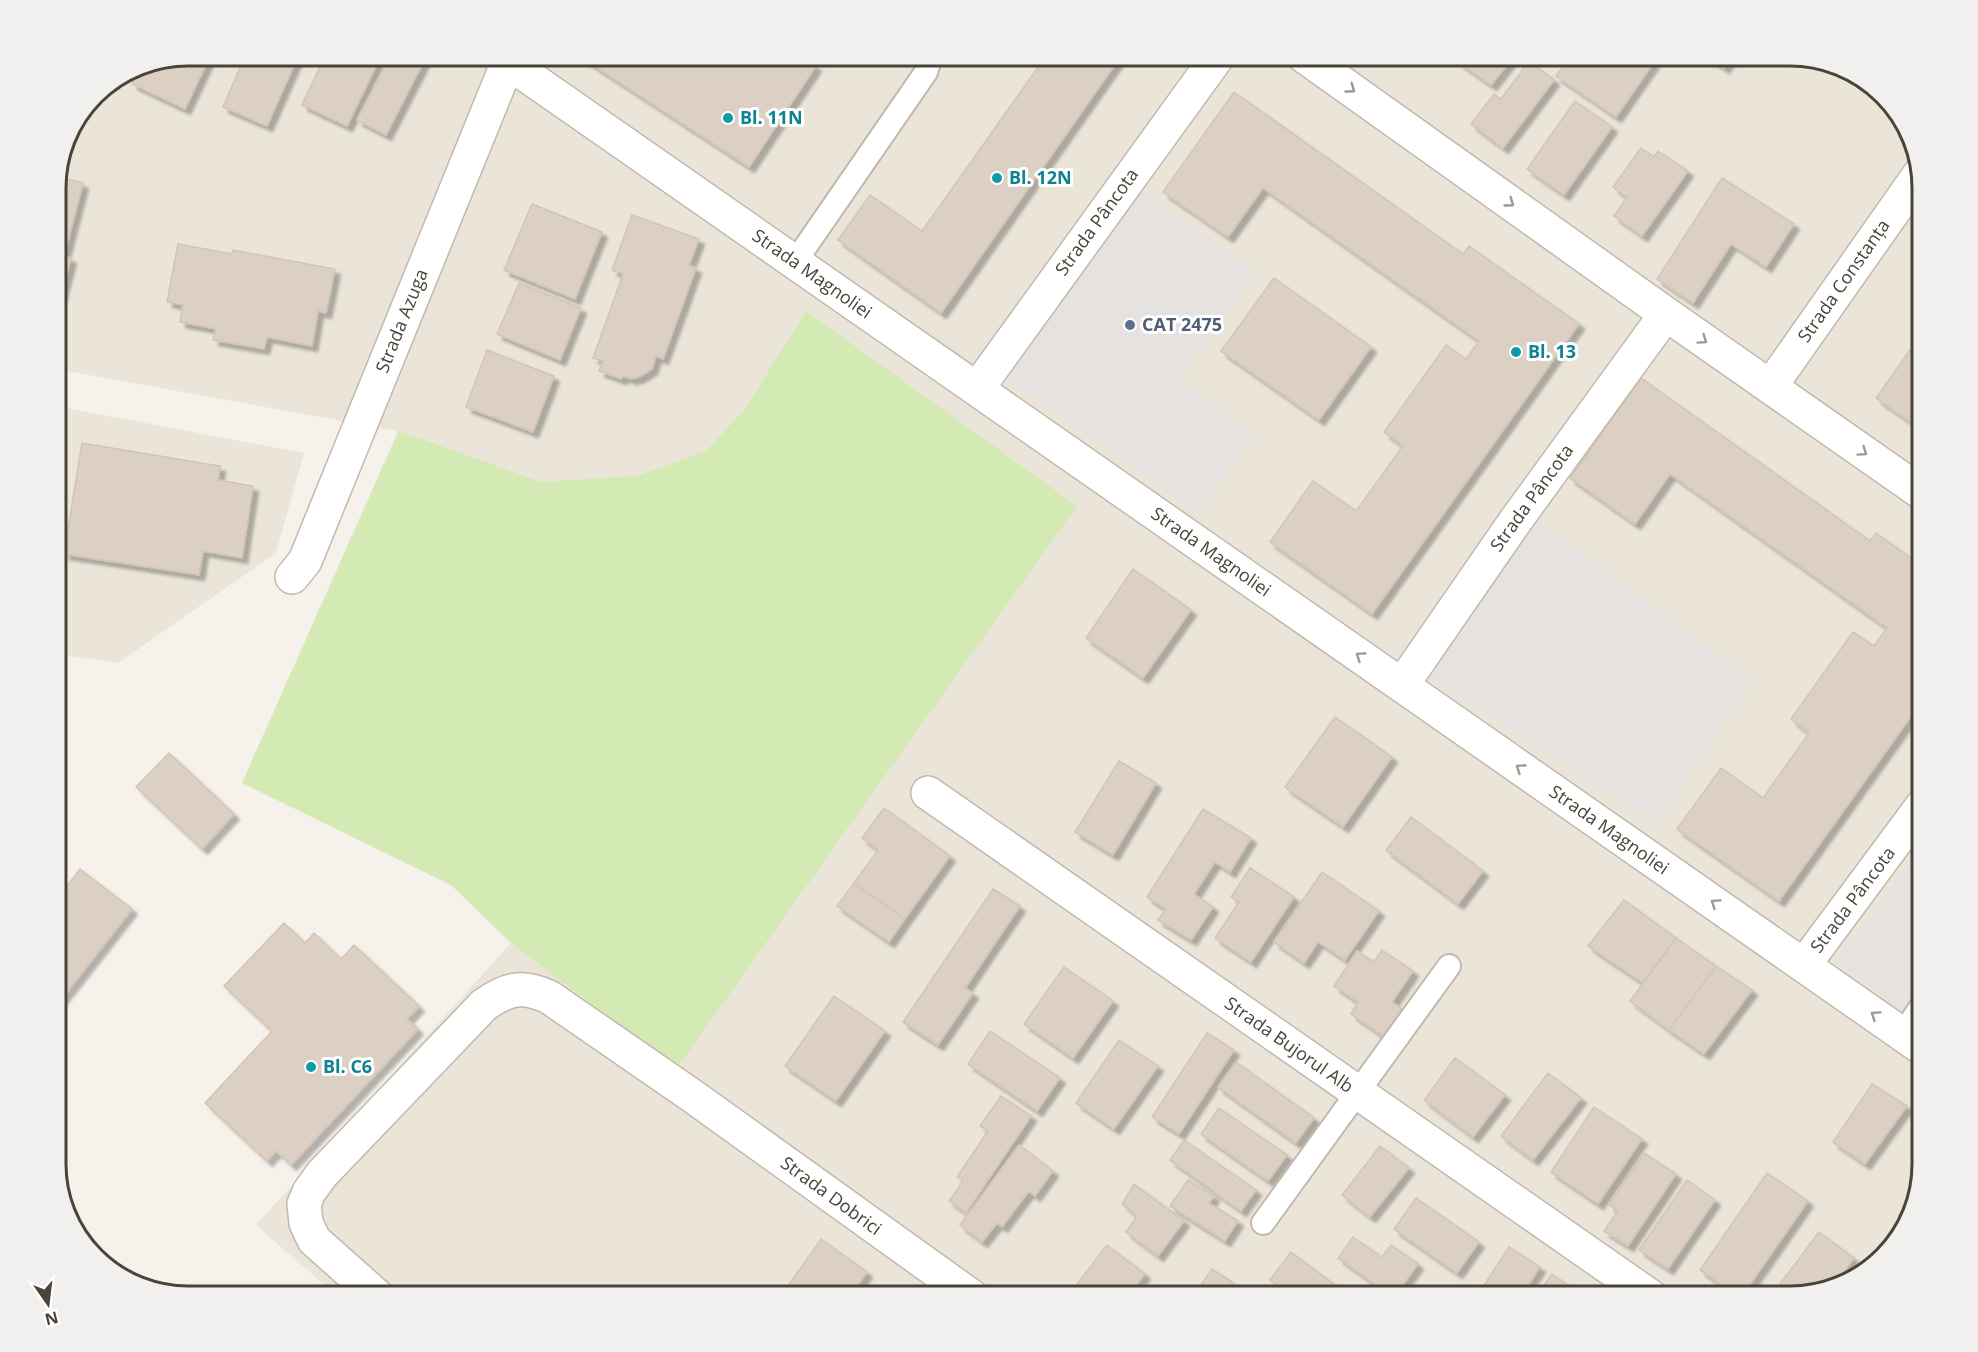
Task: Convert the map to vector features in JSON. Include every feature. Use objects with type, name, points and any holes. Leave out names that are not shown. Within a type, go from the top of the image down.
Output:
[{"type":"street","name":"Strada Azuga","points":[[292,577],[305,561],[500,66]]},
{"type":"street","name":"Strada Magnoliei","points":[[513,66],[1912,1040]]},
{"type":"street","name":"Strada Pâncota","points":[[977,389],[1211,66]]},
{"type":"street","points":[[1318,66],[1666,314],[1912,485]]},
{"type":"street","name":"Strada Constanța","points":[[1770,387],[1912,185]]},
{"type":"street","name":"Strada Pâncota","points":[[1402,685],[1516,520],[1666,314]]},
{"type":"street","name":"Strada Bujorul Alb","points":[[928,793],[1636,1286]]},
{"type":"street","name":"Strada Pâncota","points":[[1804,965],[1912,821]]},
{"type":"street","name":"Strada Dobrici","points":[[366,1286],[314,1240],[306,1222],[304,1204],[309,1192],[322,1174],[484,1005],[512,989],[533,990],[549,997],[691,1095],[957,1286]]},
{"type":"lane","points":[[795,261],[926,72],[928,66]]},
{"type":"lane","points":[[1263,1223],[1449,966]]},
{"type":"shaded area","points":[[180,66],[1790,66],[1822,70],[1844,79],[1870,96],[1896,127],[1908,156],[1912,188],[1912,1172],[1906,1203],[1899,1218],[1882,1244],[1851,1270],[1822,1282],[1790,1286],[326,1286],[256,1225],[511,943],[451,885],[242,783],[398,431],[66,371],[67,172],[75,141],[91,114],[108,96],[141,75]]},
{"type":"shaded area","name":"CAT 2475","points":[[1139,191],[1256,273],[1179,380],[1253,434],[1197,513],[1005,376]]},
{"type":"shaded area","points":[[66,408],[304,453],[276,553],[118,663],[66,655]]},
{"type":"shaded area","points":[[1525,511],[1752,681],[1658,822],[1416,670]]},
{"type":"shaded area","points":[[1912,860],[1912,1018],[1836,961]]},
{"type":"green space","points":[[806,311],[1077,506],[677,1068],[511,943],[451,885],[242,783],[399,431],[541,482],[637,476],[706,451],[745,409]]},
{"type":"building","points":[[205,66],[185,109],[132,84],[135,78],[141,75],[164,68]]},
{"type":"building","points":[[241,66],[294,66],[267,126],[223,107]]},
{"type":"building","points":[[320,66],[376,66],[347,126],[302,105]]},
{"type":"building","points":[[385,66],[421,66],[386,135],[357,120]]},
{"type":"building","name":"Bl. 11N","points":[[594,66],[734,66],[737,68],[738,66],[816,66],[749,167]]},
{"type":"building","name":"Bl. 12N","points":[[1039,66],[1114,66],[941,313],[838,240],[870,195],[922,231]]},
{"type":"building","points":[[1464,66],[1506,66],[1491,85]]},
{"type":"building","points":[[1525,66],[1536,66],[1554,80],[1503,148],[1471,124],[1494,94],[1501,99]]},
{"type":"building","points":[[1563,66],[1651,66],[1616,117],[1556,76]]},
{"type":"building","name":"Bl. 13","points":[[1234,92],[1463,254],[1469,246],[1579,324],[1372,614],[1270,542],[1313,481],[1356,511],[1403,446],[1384,432],[1446,345],[1466,359],[1479,341],[1263,188],[1228,237],[1163,192]]},
{"type":"building","points":[[1575,101],[1612,127],[1564,195],[1527,169]]},
{"type":"building","points":[[1641,148],[1654,157],[1658,151],[1688,171],[1642,236],[1614,216],[1627,197],[1613,187]]},
{"type":"building","points":[[66,178],[83,183],[66,248]]},
{"type":"building","points":[[1722,178],[1794,224],[1766,267],[1731,244],[1693,303],[1657,279]]},
{"type":"building","points":[[532,204],[602,232],[575,299],[504,270]]},
{"type":"building","points":[[632,215],[699,239],[689,265],[696,268],[663,359],[656,356],[652,369],[639,377],[631,379],[623,376],[621,379],[599,371],[603,361],[593,358],[623,274],[612,270]]},
{"type":"building","points":[[178,244],[232,254],[233,250],[335,269],[326,313],[318,311],[312,346],[267,337],[264,349],[213,340],[216,329],[180,322],[183,305],[167,302]]},
{"type":"building","points":[[66,257],[71,258],[66,277]]},
{"type":"building","points":[[1274,278],[1371,347],[1319,420],[1221,351]]},
{"type":"building","points":[[519,283],[581,308],[560,360],[497,334]]},
{"type":"building","points":[[487,350],[554,376],[533,432],[466,407]]},
{"type":"building","points":[[1910,350],[1912,352],[1912,423],[1876,398]]},
{"type":"building","points":[[1641,378],[1870,541],[1876,533],[1912,559],[1912,715],[1779,901],[1677,829],[1721,768],[1763,798],[1809,733],[1791,719],[1853,632],[1874,646],[1887,628],[1670,474],[1635,524],[1570,478]]},
{"type":"building","points":[[82,443],[220,466],[218,480],[253,486],[242,558],[203,551],[199,575],[66,554]]},
{"type":"building","points":[[1133,569],[1191,610],[1143,678],[1086,638]]},
{"type":"building","points":[[1335,717],[1392,757],[1343,827],[1285,787]]},
{"type":"building","points":[[169,753],[234,814],[202,849],[136,787]]},
{"type":"building","points":[[1119,761],[1156,783],[1113,855],[1075,832]]},
{"type":"building","points":[[884,808],[950,856],[905,919],[854,883],[878,850],[862,838]]},
{"type":"building","points":[[1203,809],[1251,838],[1230,872],[1215,862],[1194,894],[1213,907],[1191,940],[1158,920],[1166,909],[1147,897]]},
{"type":"building","points":[[1411,817],[1483,871],[1458,904],[1386,850]]},
{"type":"building","points":[[1250,868],[1294,897],[1251,962],[1215,938],[1239,902],[1231,897]]},
{"type":"building","points":[[80,869],[132,909],[66,993],[66,887]]},
{"type":"building","points":[[1322,872],[1379,911],[1345,960],[1318,942],[1304,963],[1274,942]]},
{"type":"building","points":[[854,883],[905,919],[889,942],[837,906]]},
{"type":"building","points":[[993,889],[1020,906],[965,988],[973,993],[938,1045],[903,1022]]},
{"type":"building","points":[[1624,900],[1676,938],[1643,983],[1588,946]]},
{"type":"building","name":"Bl. C6","points":[[284,923],[305,943],[314,933],[341,959],[354,945],[419,1006],[407,1019],[418,1029],[291,1165],[276,1151],[267,1161],[205,1103],[272,1031],[224,986]]},
{"type":"building","points":[[1676,938],[1716,966],[1669,1030],[1630,1001]]},
{"type":"building","points":[[1382,950],[1413,971],[1392,1002],[1402,1009],[1383,1036],[1351,1014],[1358,1002],[1334,986],[1357,951],[1374,962]]},
{"type":"building","points":[[1716,966],[1752,990],[1704,1054],[1669,1030]]},
{"type":"building","points":[[1064,967],[1113,1001],[1073,1058],[1024,1024]]},
{"type":"building","points":[[834,996],[885,1031],[836,1101],[785,1066]]},
{"type":"building","points":[[990,1031],[1060,1078],[1037,1111],[968,1064]]},
{"type":"building","points":[[1207,1033],[1234,1050],[1179,1134],[1152,1117]]},
{"type":"building","points":[[1119,1040],[1158,1066],[1114,1129],[1076,1103]]},
{"type":"building","points":[[1455,1058],[1505,1095],[1473,1137],[1424,1100]]},
{"type":"building","points":[[1236,1062],[1314,1118],[1296,1143],[1218,1087]]},
{"type":"building","points":[[1548,1073],[1581,1098],[1533,1160],[1501,1136]]},
{"type":"building","points":[[1872,1084],[1907,1106],[1865,1164],[1833,1142]]},
{"type":"building","points":[[1001,1096],[1031,1116],[966,1213],[949,1201],[963,1181],[957,1177],[988,1131],[980,1126]]},
{"type":"building","points":[[1594,1107],[1642,1139],[1598,1204],[1551,1172]]},
{"type":"building","points":[[1219,1108],[1287,1155],[1268,1181],[1201,1134]]},
{"type":"building","points":[[1184,1140],[1256,1190],[1241,1211],[1170,1160]]},
{"type":"building","points":[[1019,1145],[1053,1171],[1035,1196],[1029,1191],[1002,1227],[997,1223],[982,1242],[960,1225]]},
{"type":"building","points":[[1380,1146],[1409,1168],[1370,1217],[1342,1195]]},
{"type":"building","points":[[1644,1153],[1676,1174],[1628,1246],[1604,1231],[1618,1211],[1609,1205]]},
{"type":"building","points":[[1767,1173],[1808,1201],[1749,1286],[1723,1286],[1700,1270]]},
{"type":"building","points":[[1188,1180],[1214,1196],[1209,1203],[1238,1221],[1225,1241],[1170,1206]]},
{"type":"building","points":[[1687,1180],[1715,1200],[1668,1269],[1639,1250]]},
{"type":"building","points":[[1134,1184],[1184,1221],[1158,1256],[1126,1232],[1137,1216],[1122,1204]]},
{"type":"building","points":[[1416,1198],[1479,1242],[1457,1273],[1394,1229]]},
{"type":"building","points":[[1819,1232],[1854,1258],[1842,1275],[1837,1277],[1806,1285],[1778,1286]]},
{"type":"building","points":[[1353,1237],[1382,1257],[1391,1245],[1418,1264],[1402,1286],[1378,1286],[1338,1258]]},
{"type":"building","points":[[821,1239],[867,1272],[857,1286],[788,1286]]},
{"type":"building","points":[[1107,1245],[1145,1274],[1136,1286],[1076,1286]]},
{"type":"building","points":[[1509,1247],[1540,1267],[1528,1286],[1484,1286]]},
{"type":"building","points":[[1291,1252],[1336,1286],[1278,1286],[1270,1280]]},
{"type":"building","points":[[1212,1269],[1232,1282],[1229,1286],[1200,1286]]},
{"type":"building","points":[[1552,1274],[1569,1286],[1543,1286]]},
{"type":"place","name":"Bl. 11N","points":[[728,118]]},
{"type":"place","name":"Bl. 12N","points":[[997,178]]},
{"type":"place","name":"CAT 2475","points":[[1130,325]]},
{"type":"place","name":"Bl. 13","points":[[1516,352]]},
{"type":"place","name":"Bl. C6","points":[[311,1067]]}]
